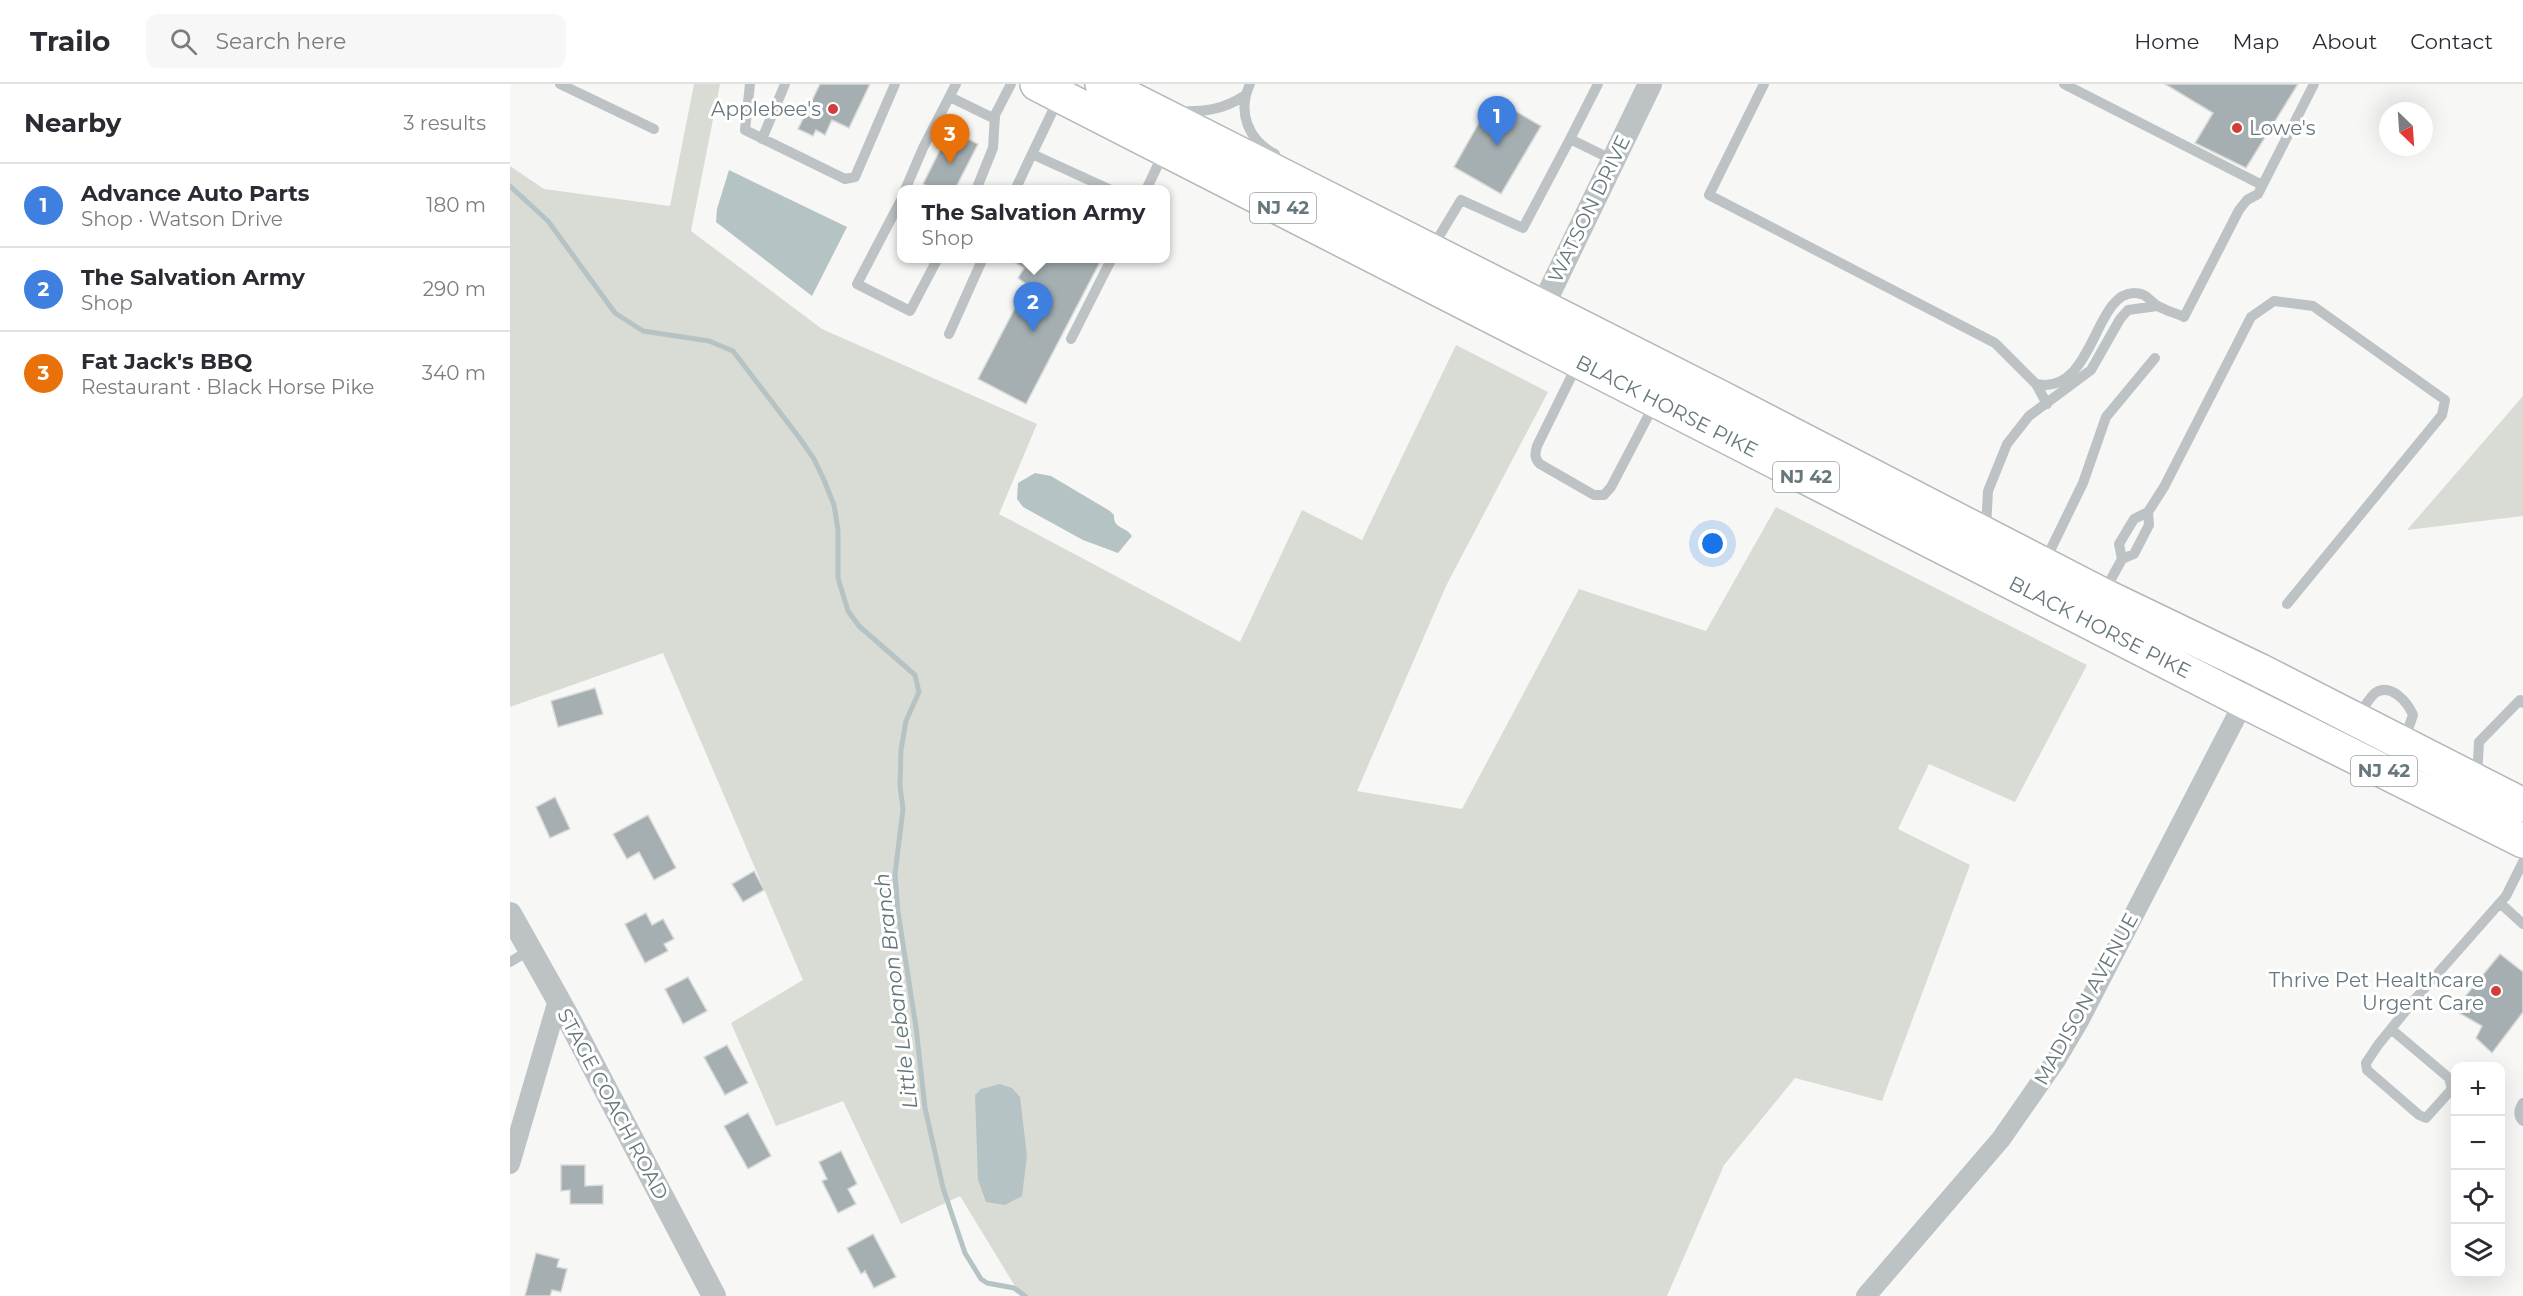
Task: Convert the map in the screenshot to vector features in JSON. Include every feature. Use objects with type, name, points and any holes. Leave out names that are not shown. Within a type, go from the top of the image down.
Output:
[{"type":"highway","name":"BLACK HORSE PIKE","points":[[1102,84],[1346,200],[1431,250],[1535,321],[1579,361],[1656,400],[2095,602],[2259,670],[2523,805]]},
{"type":"highway","name":"BLACK HORSE PIKE","points":[[1048,90],[1166,149],[1535,321],[2043,564],[2095,602],[2245,702],[2523,841]]},
{"type":"street","name":"WATSON DRIVE","points":[[1535,321],[1650,84]]},
{"type":"street","name":"MADISON AVENUE","points":[[1866,1296],[2001,1139],[2056,1060],[2079,1021],[2245,702],[2259,670]]},
{"type":"street","name":"STAGE COACH ROAD","points":[[510,914],[520,956],[558,1000],[714,1296]]},
{"type":"street","points":[[510,1164],[558,1000]]},
{"type":"lane","points":[[560,84],[654,129]]},
{"type":"lane","points":[[750,84],[745,130],[844,179],[855,177],[895,84]]},
{"type":"lane","points":[[762,139],[785,84]]},
{"type":"lane","points":[[907,185],[956,84]]},
{"type":"lane","points":[[978,185],[993,148],[994,119],[1011,84]]},
{"type":"lane","points":[[1154,110],[1202,112],[1218,109],[1244,96],[1250,84]]},
{"type":"lane","points":[[1431,250],[1461,200],[1523,228],[1598,84]]},
{"type":"lane","points":[[1764,84],[1709,195],[1995,343],[2036,384],[2047,404]]},
{"type":"lane","points":[[2064,84],[2262,185]]},
{"type":"lane","points":[[2036,384],[2046,386],[2064,378],[2081,363],[2110,308],[2124,294],[2135,293],[2148,296],[2157,306],[2184,317],[2239,210],[2258,194],[2314,84]]},
{"type":"lane","points":[[1017,185],[1032,154],[1048,90]]},
{"type":"lane","points":[[1244,96],[1248,128],[1254,140],[1283,159]]},
{"type":"lane","points":[[950,97],[994,119]]},
{"type":"lane","points":[[1570,139],[1613,160]]},
{"type":"lane","points":[[1148,185],[1166,149]]},
{"type":"lane","points":[[1032,154],[1102,185]]},
{"type":"lane","points":[[897,209],[857,284],[910,311],[935,263]]},
{"type":"lane","points":[[949,334],[981,263]]},
{"type":"lane","points":[[1071,339],[1109,263]]},
{"type":"lane","points":[[2122,559],[2120,544],[2134,519],[2148,512],[2164,488],[2251,317],[2274,301],[2313,306],[2445,400],[2442,415],[2287,604]]},
{"type":"lane","points":[[1986,535],[1988,491],[2007,444],[2029,416],[2091,370],[2120,319],[2128,310],[2157,306]]},
{"type":"lane","points":[[2043,564],[2083,483],[2106,417],[2155,358]]},
{"type":"lane","points":[[1579,361],[1535,454],[1540,464],[1594,495],[1604,495],[1611,487],[1656,400]]},
{"type":"lane","points":[[2095,602],[2122,559],[2134,554],[2149,525],[2148,512]]},
{"type":"lane","points":[[2477,781],[2479,742],[2520,700],[2523,703]]},
{"type":"lane","points":[[2391,1029],[2449,1078],[2452,1089],[2426,1118],[2367,1070],[2366,1063],[2391,1029],[2506,896],[2523,862]]},
{"type":"lane","points":[[2500,903],[2523,924]]},
{"type":"lane","points":[[2523,1103],[2519,1109],[2519,1118],[2523,1121]]},
{"type":"shaded area","points":[[694,84],[720,84],[691,231],[822,329],[1037,424],[999,514],[1240,642],[1302,510],[1362,540],[1456,345],[1548,392],[1446,586],[1357,791],[1462,809],[1579,589],[1706,631],[1776,507],[2087,665],[2015,802],[1929,764],[1898,829],[1970,865],[1882,1101],[1795,1078],[1724,1165],[1667,1296],[1021,1296],[960,1196],[901,1224],[843,1101],[776,1126],[731,1023],[803,980],[663,653],[510,707],[510,166],[544,189],[670,206]]},
{"type":"shaded area","points":[[729,170],[847,227],[812,296],[716,222],[717,209]]},
{"type":"shaded area","points":[[2523,396],[2523,516],[2407,530]]},
{"type":"shaded area","points":[[1035,473],[1051,476],[1110,511],[1114,515],[1115,523],[1132,536],[1118,553],[1083,540],[1023,507],[1017,499],[1018,483]]},
{"type":"shaded area","points":[[1000,1084],[1012,1088],[1020,1097],[1027,1156],[1022,1196],[1005,1205],[986,1202],[978,1180],[975,1095],[981,1089]]},
{"type":"building","name":"Applebee's","points":[[820,84],[870,84],[849,128],[832,120],[825,135],[816,130],[813,136],[798,129]]},
{"type":"building","name":"Lowe's","points":[[2165,84],[2298,84],[2246,168],[2195,143],[2213,113]]},
{"type":"building","points":[[1493,98],[1541,126],[1501,194],[1454,167]]},
{"type":"building","points":[[950,130],[978,144],[957,185],[923,184]]},
{"type":"building","points":[[1016,263],[1099,263],[1026,404],[978,379],[1027,285],[1018,278],[1024,268]]},
{"type":"building","points":[[595,688],[603,714],[558,727],[551,701]]},
{"type":"building","points":[[555,797],[570,829],[550,838],[536,807]]},
{"type":"building","points":[[648,815],[676,868],[654,880],[639,852],[627,859],[613,834]]},
{"type":"building","points":[[754,871],[764,890],[743,902],[732,884]]},
{"type":"building","points":[[646,913],[652,925],[663,919],[674,939],[664,944],[668,951],[645,963],[625,924]]},
{"type":"building","name":"Thrive Pet Healthcare Urgent Care","points":[[2500,954],[2523,972],[2523,1012],[2492,1053],[2476,1038],[2482,1026],[2454,1010]]},
{"type":"building","points":[[688,977],[707,1011],[683,1024],[665,989]]},
{"type":"building","points":[[727,1045],[748,1083],[725,1095],[704,1057]]},
{"type":"building","points":[[748,1113],[771,1156],[748,1169],[724,1126]]},
{"type":"building","points":[[841,1151],[857,1184],[848,1189],[856,1204],[838,1213],[822,1181],[827,1179],[819,1162]]},
{"type":"building","points":[[561,1165],[585,1165],[585,1186],[603,1185],[603,1204],[570,1204],[570,1190],[561,1191]]},
{"type":"building","points":[[873,1234],[896,1277],[874,1288],[865,1271],[861,1274],[847,1248]]},
{"type":"building","points":[[536,1253],[559,1259],[557,1267],[567,1269],[561,1292],[552,1290],[550,1296],[525,1296]]},
{"type":"waterway","name":"Little Lebanon Branch","points":[[510,186],[548,221],[615,313],[643,331],[709,341],[733,351],[798,436],[814,459],[824,480],[834,505],[838,530],[838,578],[848,611],[859,626],[915,675],[919,692],[906,721],[901,750],[900,786],[903,809],[895,874],[898,912],[916,1027],[925,1108],[943,1188],[965,1253],[981,1279],[987,1283],[1014,1288],[1025,1296]]},
{"type":"place","name":"Applebee's","points":[[833,109]]},
{"type":"place","name":"Lowe's","points":[[2237,128]]},
{"type":"place","name":"Advance Auto Parts","points":[[1497,146]]},
{"type":"place","name":"Fat Jack's BBQ","points":[[950,164]]},
{"type":"place","name":"The Salvation Army","points":[[1033,332]]},
{"type":"place","name":"Thrive Pet Healthcare Urgent Care","points":[[2496,991]]}]
